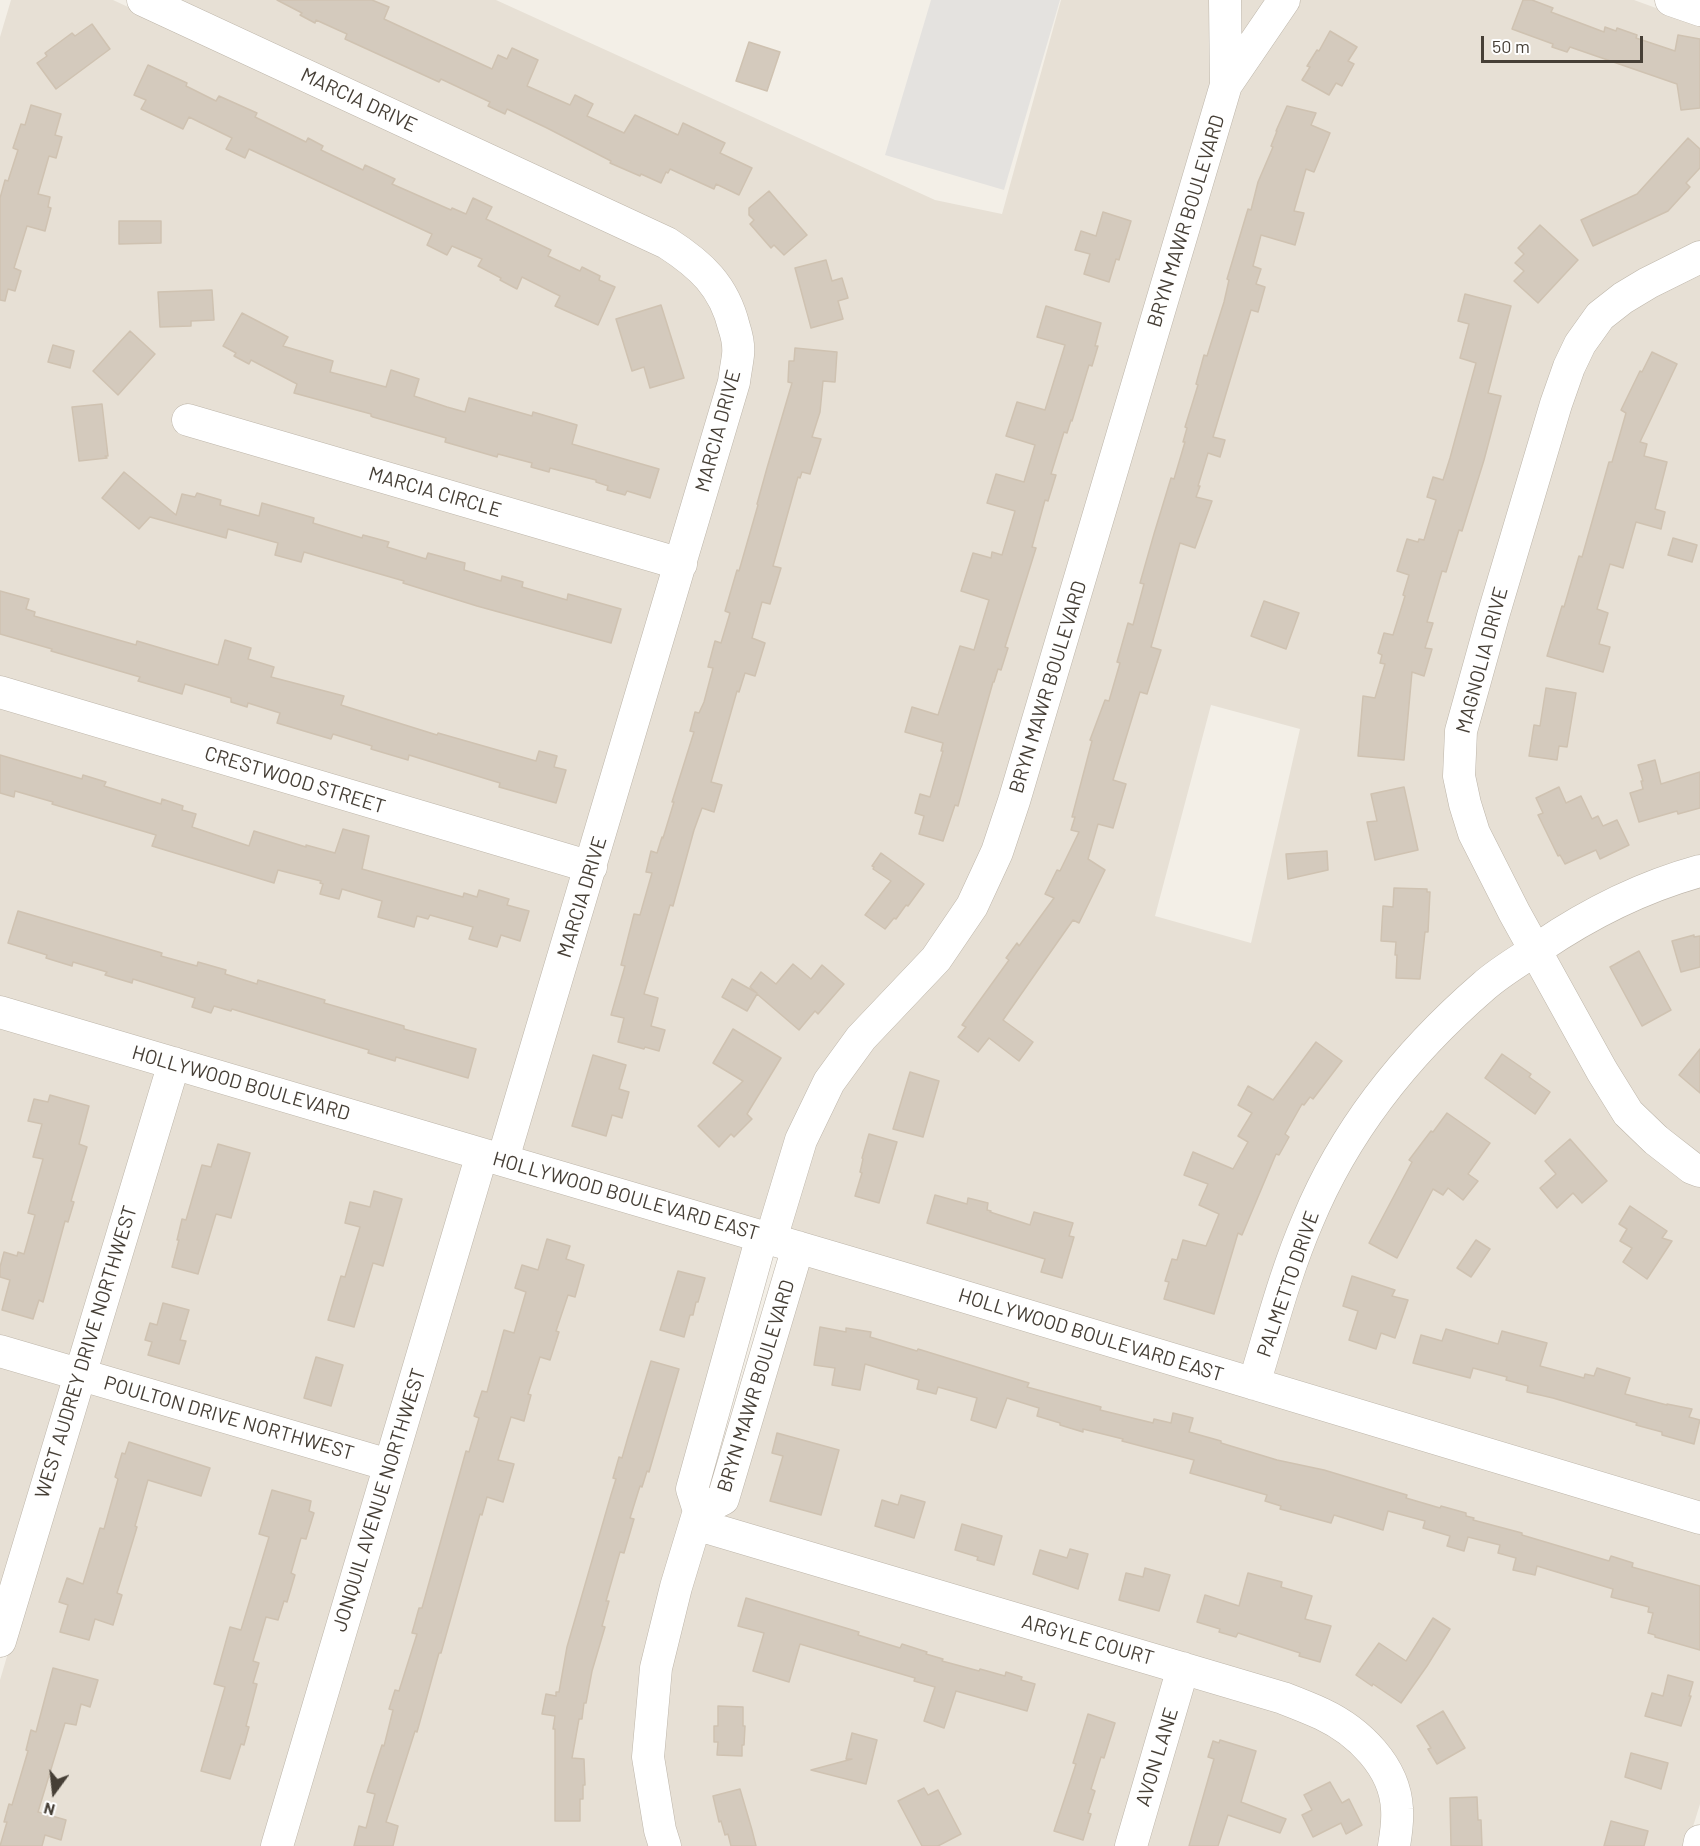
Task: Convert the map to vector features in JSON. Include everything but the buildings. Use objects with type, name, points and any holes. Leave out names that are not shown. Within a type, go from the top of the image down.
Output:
[{"type":"street","name":"MARCIA DRIVE","points":[[143,0],[667,243],[688,256],[706,273],[721,292],[731,314],[738,353],[734,382],[591,867],[492,1156]]},
{"type":"street","name":"BRYN MAWR BOULEVARD","points":[[697,1518],[723,1499],[777,1241],[801,1140],[829,1082],[861,1038],[936,959],[972,906],[997,852],[1226,85],[1225,0]]},
{"type":"street","name":"BRYN MAWR BOULEVARD","points":[[1226,85],[1284,0]]},
{"type":"street","points":[[1671,0],[1700,10]]},
{"type":"street","name":"MAGNOLIA DRIVE","points":[[1700,257],[1648,283],[1623,298],[1600,316],[1580,344],[1569,367],[1493,616],[1461,731],[1459,776],[1471,823],[1514,912],[1602,1071],[1628,1113],[1656,1140],[1692,1168],[1700,1171]]},
{"type":"street","name":"MARCIA CIRCLE","points":[[188,420],[681,564]]},
{"type":"street","name":"CRESTWOOD STREET","points":[[0,692],[591,867]]},
{"type":"street","name":"PALMETTO DRIVE","points":[[1254,1384],[1289,1268],[1308,1218],[1362,1120],[1395,1075],[1431,1034],[1486,984],[1575,923],[1633,894],[1700,871]]},
{"type":"street","name":"HOLLYWOOD BOULEVARD","points":[[0,1011],[492,1156]]},
{"type":"street","name":"WEST AUDREY DRIVE NORTHWEST","points":[[0,1641],[174,1063]]},
{"type":"street","name":"HOLLYWOOD BOULEVARD EAST","points":[[492,1156],[1700,1518]]},
{"type":"street","name":"JONQUIL AVENUE NORTHWEST","points":[[277,1846],[389,1465],[492,1156]]},
{"type":"street","name":"POULTON DRIVE NORTHWEST","points":[[0,1351],[389,1465]]},
{"type":"street","points":[[665,1846],[660,1830],[648,1757],[656,1668],[676,1587],[697,1518]]},
{"type":"street","name":"ARGYLE COURT","points":[[697,1518],[1283,1698],[1324,1715],[1349,1730],[1373,1751],[1389,1778],[1397,1807],[1394,1846]]},
{"type":"street","name":"AVON LANE","points":[[1131,1846],[1183,1668]]},
{"type":"street","points":[[1699,1846],[1700,1841]]},
{"type":"shaded area","points":[[11,0],[113,0],[661,254],[712,300],[727,354],[674,549],[182,405],[175,428],[667,573],[584,852],[0,679],[0,37]]},
{"type":"shaded area","points":[[173,0],[496,0],[935,200],[1002,214],[1061,0],[1214,0],[1215,82],[976,875],[928,951],[854,1030],[764,1224],[517,1150],[744,386],[731,286]]},
{"type":"shaded area","points":[[931,0],[1060,0],[1004,190],[885,155]]},
{"type":"shaded area","points":[[1236,0],[1270,0],[1237,50]]},
{"type":"shaded area","points":[[1297,0],[1634,0],[1700,24],[1700,243],[1594,306],[1450,731],[1520,947],[1387,1067],[1247,1368],[785,1230],[811,1144],[848,1073],[944,966],[1236,90]],"holes":[[[1211,705],[1300,729],[1251,943],[1155,916]]]},
{"type":"shaded area","points":[[1700,270],[1700,859],[1539,934],[1475,800],[1472,733],[1579,371],[1607,325]]},
{"type":"shaded area","points":[[0,706],[577,876],[496,1144],[0,998]]},
{"type":"shaded area","points":[[1700,884],[1700,1158],[1636,1104],[1550,954],[1580,934]]},
{"type":"shaded area","points":[[1531,967],[1700,1185],[1700,1504],[1268,1375],[1318,1223],[1371,1127],[1438,1043]]},
{"type":"shaded area","points":[[0,1025],[160,1072],[72,1359],[0,1338]]},
{"type":"shaded area","points":[[181,1078],[468,1162],[383,1450],[93,1365]]},
{"type":"shaded area","points":[[489,1169],[748,1245],[687,1512],[653,1846],[288,1846]]},
{"type":"shaded area","points":[[805,1262],[1700,1531],[1700,1804],[1687,1846],[1405,1846],[1380,1741],[714,1517]]},
{"type":"shaded area","points":[[0,1364],[65,1383],[0,1603]]},
{"type":"shaded area","points":[[86,1389],[375,1474],[265,1846],[0,1846],[0,1680]]},
{"type":"shaded area","points":[[702,1539],[1169,1677],[1119,1846],[677,1846],[659,1755],[667,1670]]},
{"type":"shaded area","points":[[1190,1683],[1319,1726],[1365,1760],[1386,1809],[1383,1846],[1142,1846]]}]
